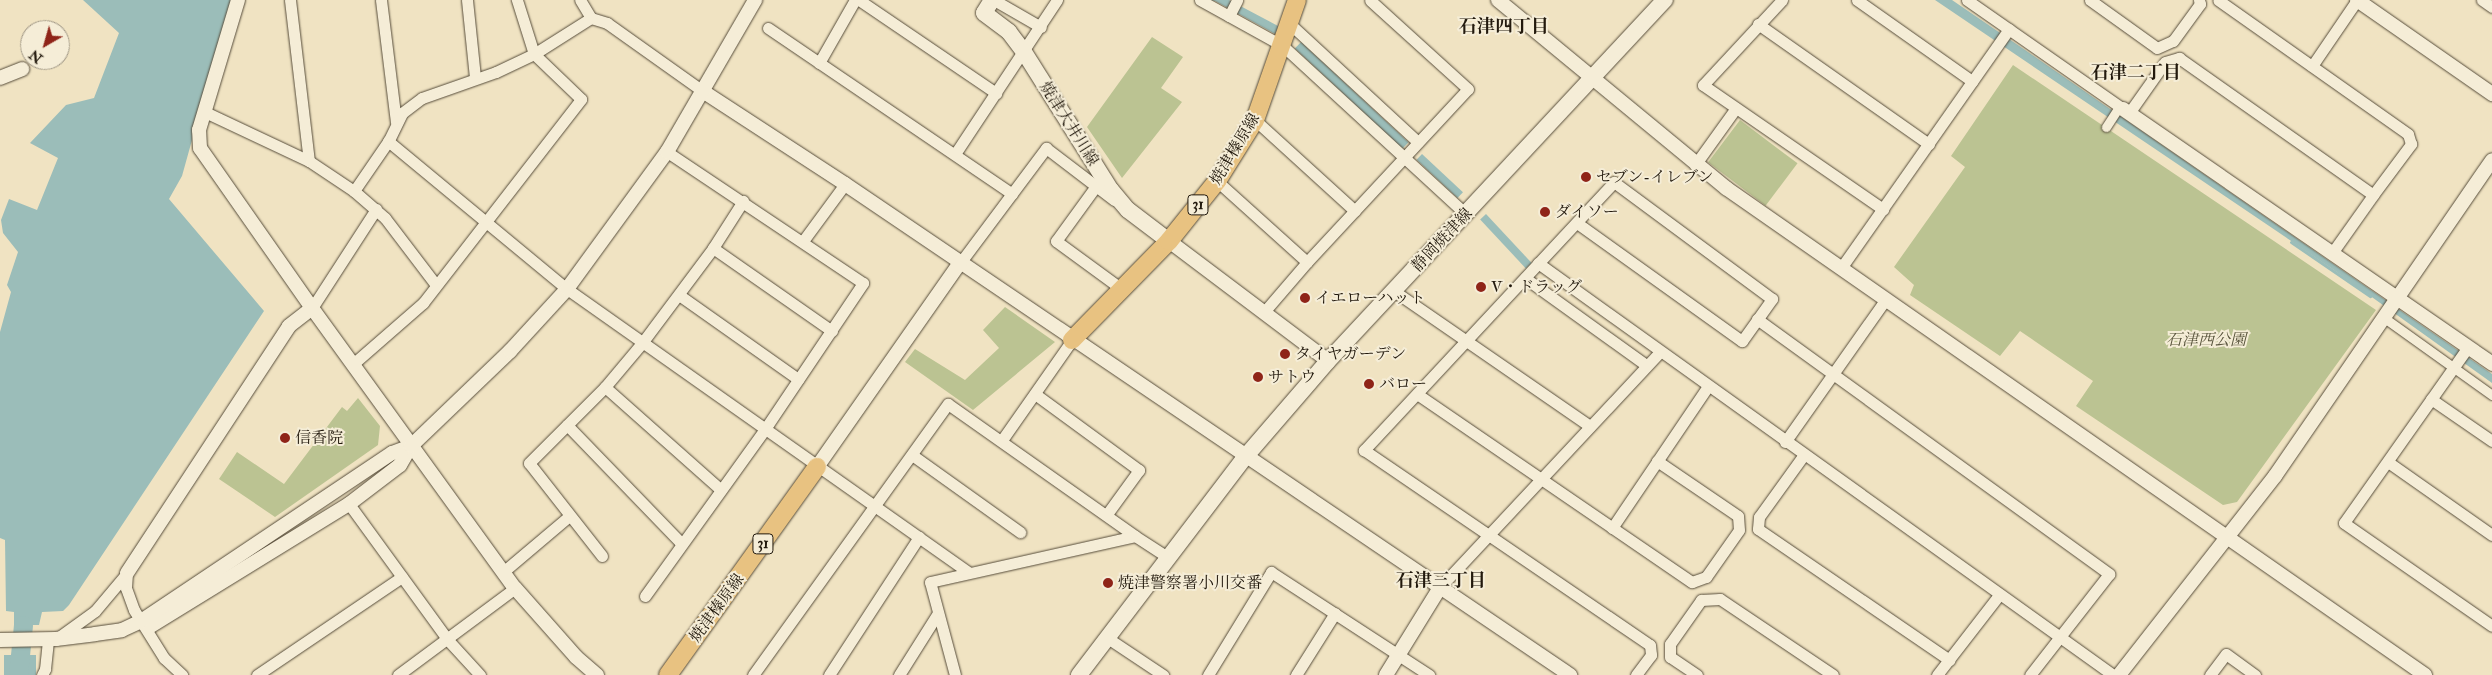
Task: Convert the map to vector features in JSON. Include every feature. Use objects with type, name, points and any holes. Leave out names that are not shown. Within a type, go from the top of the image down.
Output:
[{"type":"main road","name":"焼津大井川線","points":[[993,0],[984,13],[1009,32],[1024,52],[1111,190],[1128,210],[1169,241]]},
{"type":"main road","name":"焼津榛原線","points":[[1072,340],[1169,241],[1217,181],[1255,120],[1286,36],[1297,0]]},
{"type":"main road","name":"静岡焼津線","points":[[1079,675],[1166,556],[1246,456],[1328,361],[1665,0]]},
{"type":"main road","name":"焼津榛原線","points":[[668,675],[817,467]]},
{"type":"street","points":[[238,0],[205,112],[199,140],[203,155],[515,588],[576,657],[597,675]]},
{"type":"street","points":[[290,0],[309,161]]},
{"type":"street","points":[[381,0],[396,122]]},
{"type":"street","points":[[467,0],[475,78]]},
{"type":"street","points":[[353,364],[423,303],[581,99],[534,54],[517,0]]},
{"type":"street","points":[[580,0],[590,18],[607,23],[704,92],[845,184],[1072,340],[1441,586],[1570,675]]},
{"type":"street","points":[[2,640],[48,640],[78,645],[110,642],[143,625],[349,504],[400,465],[411,446],[510,351],[567,289],[668,152],[756,0]]},
{"type":"street","points":[[819,63],[857,0],[996,92]]},
{"type":"street","points":[[993,0],[1041,27]]},
{"type":"street","points":[[955,154],[1041,27],[1057,0]]},
{"type":"street","points":[[1200,0],[1230,15],[1286,36],[1418,142]]},
{"type":"street","points":[[1264,312],[1307,262],[1468,89],[1370,0]]},
{"type":"street","points":[[1498,0],[1695,165],[1885,300],[2425,675]]},
{"type":"street","points":[[1782,0],[1703,85],[1883,209]]},
{"type":"street","points":[[1857,0],[1972,81]]},
{"type":"street","points":[[1967,0],[2007,31],[2332,253],[2466,349],[2492,364]]},
{"type":"street","points":[[2090,0],[2157,48],[2173,41],[2200,4],[2199,0]]},
{"type":"street","points":[[2218,0],[2408,134],[2411,144],[2332,253]]},
{"type":"street","points":[[2312,66],[2357,0],[2492,94]]},
{"type":"street","points":[[2482,0],[2492,7]]},
{"type":"street","points":[[1230,15],[1237,1]]},
{"type":"street","points":[[354,191],[388,141],[396,122],[422,98],[534,54],[590,18]]},
{"type":"street","points":[[1758,24],[1929,144]]},
{"type":"street","points":[[768,28],[1012,194]]},
{"type":"street","points":[[1841,268],[2007,31]]},
{"type":"street","points":[[1286,36],[1405,157],[1466,214]]},
{"type":"street","points":[[2106,126],[2124,110],[2165,62],[2179,58],[2373,195]]},
{"type":"street","points":[[0,78],[20,70]]},
{"type":"street","points":[[1695,165],[1736,108]]},
{"type":"street","points":[[205,112],[309,161],[354,191],[376,208],[436,285]]},
{"type":"street","points":[[1255,120],[1355,211]]},
{"type":"street","points":[[388,141],[567,289],[968,572]]},
{"type":"street","points":[[817,467],[960,263],[1046,148],[1128,210]]},
{"type":"street","points":[[645,596],[765,429],[863,283],[668,152]]},
{"type":"street","points":[[2119,675],[2275,476],[2492,160]]},
{"type":"street","points":[[1217,181],[1307,262]]},
{"type":"street","points":[[1577,223],[1742,341],[1772,299],[1614,182],[1364,450],[1650,645],[1651,655],[1636,675]]},
{"type":"street","points":[[803,241],[845,184]]},
{"type":"street","points":[[1096,186],[1056,241],[1123,290]]},
{"type":"street","points":[[602,556],[568,516],[529,463],[605,386],[642,343],[713,248],[743,202]]},
{"type":"street","points":[[48,640],[95,611],[127,573],[289,326],[312,308],[376,208]]},
{"type":"street","points":[[1169,241],[1328,361]]},
{"type":"street","points":[[713,248],[832,331]]},
{"type":"street","points":[[1538,263],[1784,442],[2113,675]]},
{"type":"street","points":[[1525,278],[1646,366]]},
{"type":"street","points":[[1394,291],[1590,426]]},
{"type":"street","points":[[679,295],[798,379]]},
{"type":"street","points":[[1784,442],[1885,300]]},
{"type":"street","points":[[2384,317],[2492,394]]},
{"type":"street","points":[[1757,319],[2109,574],[2030,675]]},
{"type":"street","points":[[1002,440],[1072,340]]},
{"type":"street","points":[[2466,349],[2344,523],[2492,626]]},
{"type":"street","points":[[1386,675],[1441,586],[1660,352]]},
{"type":"street","points":[[605,386],[721,490]]},
{"type":"street","points":[[1612,528],[1708,386]]},
{"type":"street","points":[[1035,394],[1139,470],[1107,514]]},
{"type":"street","points":[[1417,394],[1692,582],[1706,577],[1739,530],[1738,516],[1658,461]]},
{"type":"street","points":[[2431,399],[2492,441]]},
{"type":"street","points":[[753,675],[948,404],[1166,556]]},
{"type":"street","points":[[567,425],[682,544]]},
{"type":"street","points":[[143,625],[392,454],[411,446]]},
{"type":"street","points":[[912,455],[1020,532]]},
{"type":"street","points":[[1804,456],[1759,517],[1758,529],[1949,660]]},
{"type":"street","points":[[2388,462],[2492,535]]},
{"type":"street","points":[[349,504],[447,638],[480,675]]},
{"type":"street","points":[[503,572],[568,516]]},
{"type":"street","points":[[955,675],[930,582],[1135,536]]},
{"type":"street","points":[[829,675],[920,538]]},
{"type":"street","points":[[1208,675],[1271,572],[1429,675]]},
{"type":"street","points":[[127,573],[126,588],[143,625],[164,658],[182,675]]},
{"type":"street","points":[[257,675],[402,577]]},
{"type":"street","points":[[399,675],[515,588]]},
{"type":"street","points":[[1937,675],[1999,595]]},
{"type":"street","points":[[1697,675],[1670,657],[1670,644],[1701,600],[1720,599],[1833,675]]},
{"type":"street","points":[[1296,675],[1335,613]]},
{"type":"street","points":[[899,675],[938,614]]},
{"type":"street","points":[[1106,636],[1163,675]]},
{"type":"street","points":[[42,675],[45,669],[48,640]]},
{"type":"street","points":[[2210,675],[2226,654],[2255,675]]},
{"type":"green space","points":[[1152,37],[1183,57],[1161,88],[1182,102],[1122,178],[1087,127]]},
{"type":"green space","name":"石津西公園","points":[[2013,65],[2376,310],[2237,502],[2223,505],[2076,406],[2093,381],[2020,331],[2000,356],[1910,295],[1914,285],[1894,267],[1965,167],[1951,156]]},
{"type":"green space","points":[[1740,120],[1798,163],[1766,206],[1708,162]]},
{"type":"green space","points":[[1005,307],[1055,342],[973,410],[905,362],[915,349],[965,380],[999,348],[983,330]]},
{"type":"green space","points":[[358,398],[380,426],[378,445],[275,517],[219,479],[237,452],[284,484],[342,407],[347,411]]},
{"type":"water","points":[[83,0],[231,0],[182,176],[169,199],[264,311],[69,605],[63,611],[42,612],[39,625],[14,625],[14,612],[6,611],[5,540],[0,538],[0,332],[11,292],[7,285],[18,252],[3,233],[1,220],[9,199],[37,210],[58,158],[30,143],[66,105],[94,98],[119,33]]},
{"type":"water","points":[[1207,0],[1229,0],[1280,27],[1275,34],[1215,1]]},
{"type":"water","points":[[1935,0],[1952,0],[2028,52],[2492,374],[2492,383],[2334,270]]},
{"type":"water","points":[[1301,42],[1409,142],[1402,149],[1295,49]]},
{"type":"water","points":[[1422,154],[1463,192],[1457,198],[1417,160]]},
{"type":"water","points":[[1486,214],[1532,263],[1526,268],[1480,219]]},
{"type":"water","points":[[4,655],[36,655],[36,675],[4,675]]},
{"type":"waterway","points":[[2291,242],[2370,296]]},
{"type":"waterway","points":[[18,675],[23,625]]},
{"type":"place","name":"セブン-イレブン","points":[[1586,177]]},
{"type":"place","name":"ダイソー","points":[[1545,212]]},
{"type":"place","name":"V・ドラッグ","points":[[1481,287]]},
{"type":"place","name":"イエローハット","points":[[1305,298]]},
{"type":"place","name":"タイヤガーデン","points":[[1285,354]]},
{"type":"place","name":"サトウ","points":[[1258,377]]},
{"type":"place","name":"バロー","points":[[1369,384]]},
{"type":"place","name":"信香院","points":[[285,438]]},
{"type":"place","name":"焼津警察署小川交番","points":[[1108,583]]},
{"type":"district","name":"石津四丁目","points":[[1504,27]]},
{"type":"district","name":"石津二丁目","points":[[2136,73]]},
{"type":"district","name":"石津三丁目","points":[[1441,581]]}]
